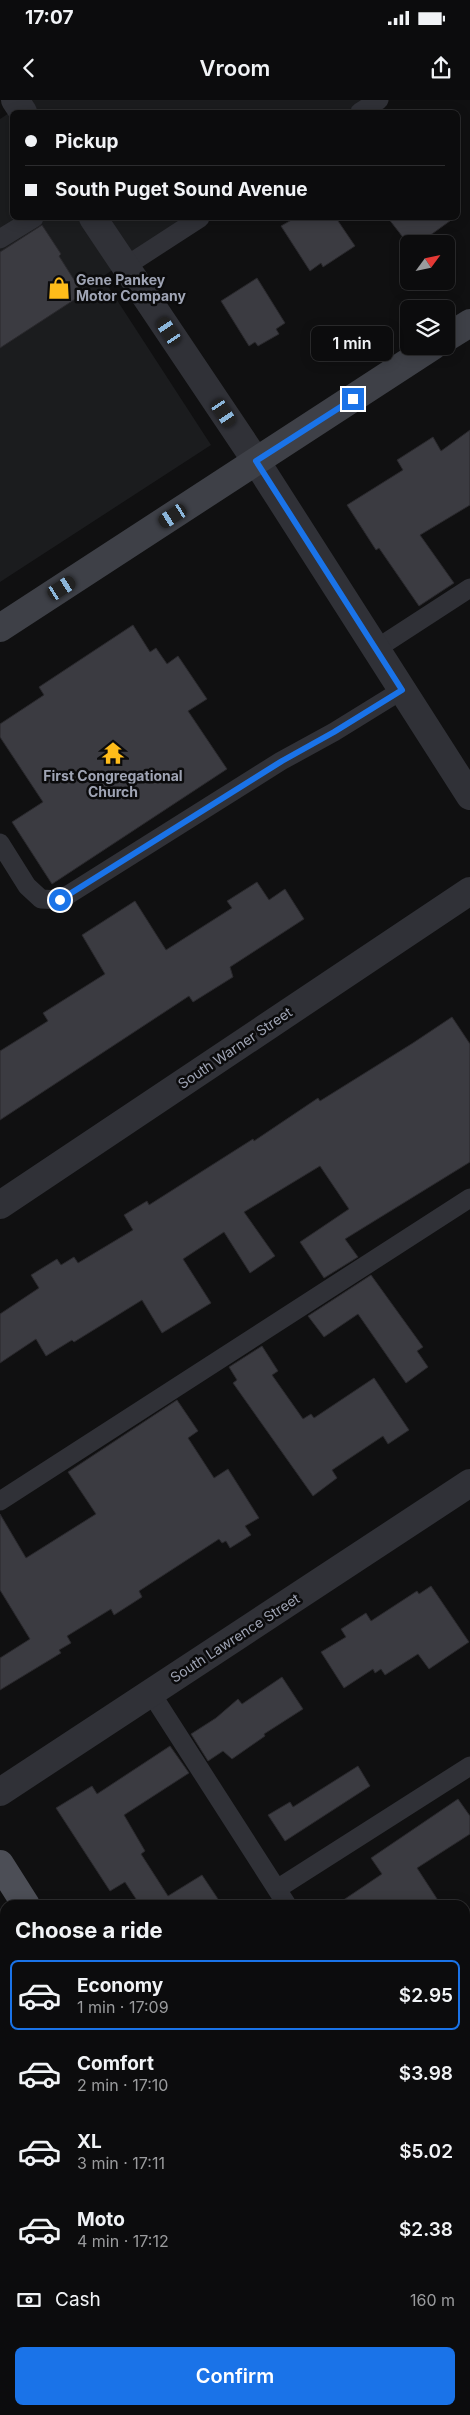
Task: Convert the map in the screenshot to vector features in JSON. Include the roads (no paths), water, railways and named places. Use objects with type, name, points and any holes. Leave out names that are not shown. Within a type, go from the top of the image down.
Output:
[{"type":"main road","points":[[0,1864],[23,1900]]},
{"type":"street","points":[[95,220],[256,461],[470,796]]},
{"type":"street","points":[[455,332],[470,322]]},
{"type":"street","points":[[0,628],[419,355]]},
{"type":"street","name":"South Warner Street","points":[[0,1205],[470,890]]},
{"type":"street","name":"South Lawrence Street","points":[[0,1792],[470,1483]]},
{"type":"lane","points":[[363,110],[379,100]]},
{"type":"lane","points":[[0,239],[31,220]]},
{"type":"lane","points":[[126,266],[197,220]]},
{"type":"lane","points":[[376,649],[470,588]]},
{"type":"lane","points":[[0,843],[27,886],[41,899],[60,900],[282,761],[334,732],[402,690]]},
{"type":"lane","points":[[0,1500],[470,1198]]},
{"type":"lane","points":[[152,1692],[285,1900]]},
{"type":"lane","points":[[277,1889],[470,1766]]},
{"type":"place","name":"Gene Pankey Motor Company","points":[[59,288]]},
{"type":"place","name":"First Congregational Church","points":[[113,753]]}]
